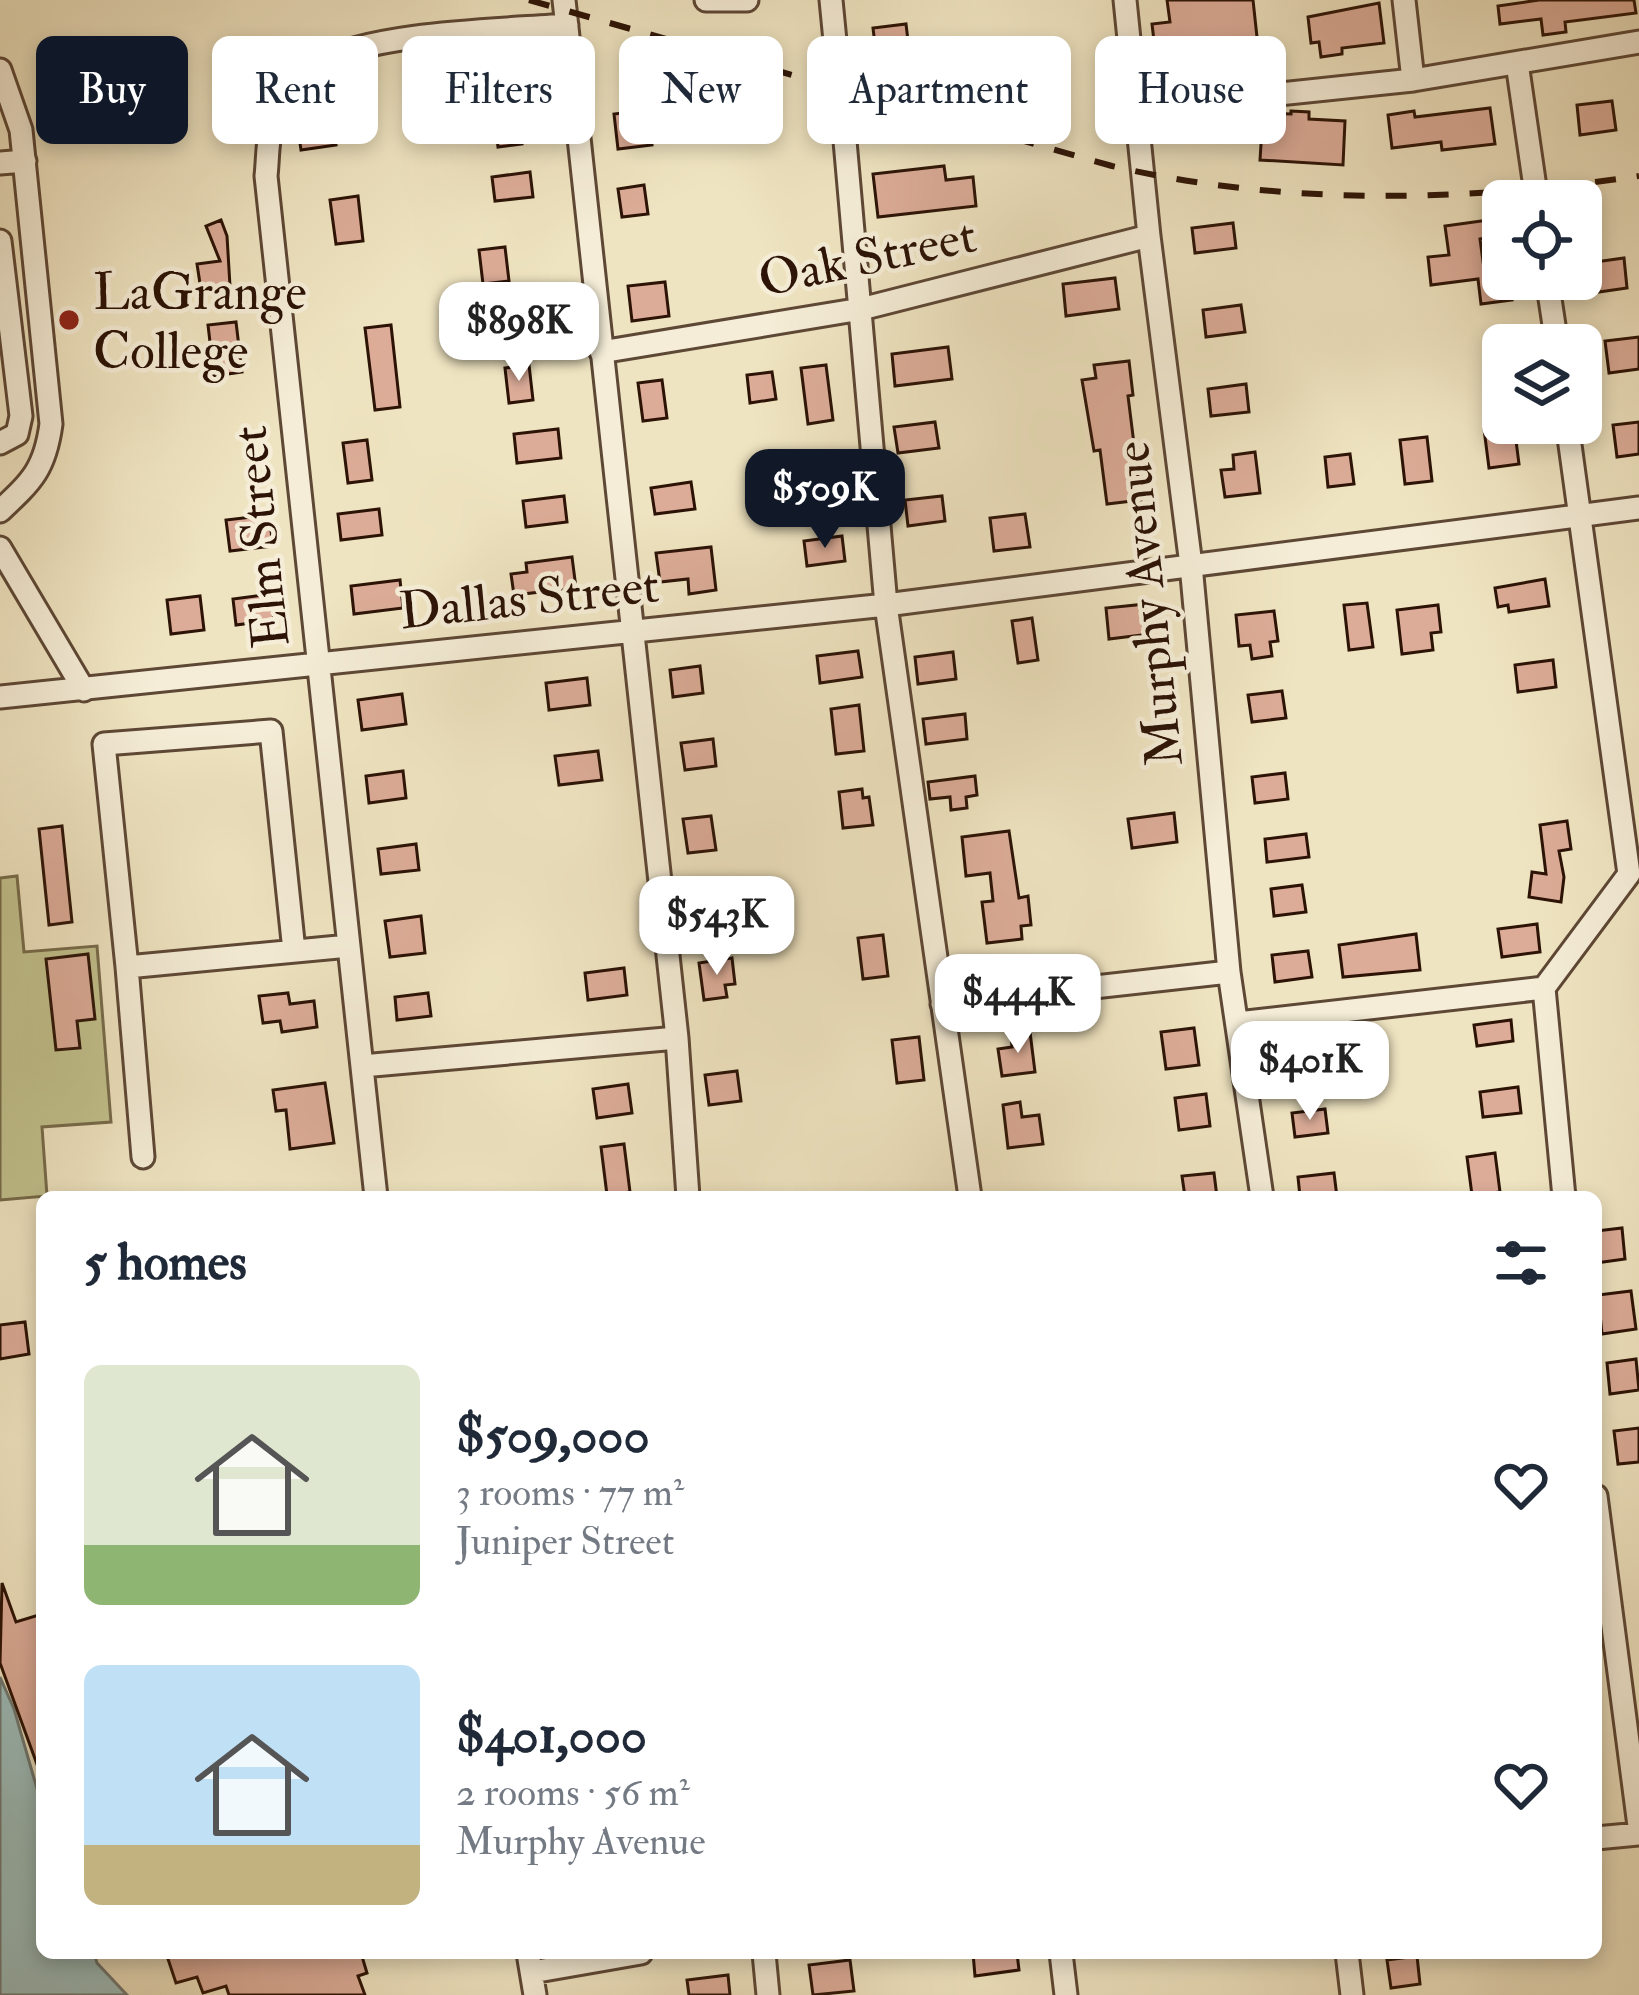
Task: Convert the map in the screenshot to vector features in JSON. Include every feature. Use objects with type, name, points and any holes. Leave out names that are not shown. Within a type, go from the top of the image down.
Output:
[{"type":"street","points":[[564,0],[677,1038],[688,1191]]},
{"type":"street","points":[[706,0],[748,0]]},
{"type":"street","points":[[831,0],[886,605],[969,1191]]},
{"type":"street","name":"Murphy Avenue","points":[[1125,0],[1129,36]]},
{"type":"street","points":[[1404,0],[1413,80]]},
{"type":"street","name":"Elm Street","points":[[375,1191],[266,176],[272,124],[290,92],[320,63],[353,50],[418,37],[567,25]]},
{"type":"street","points":[[1286,93],[1413,80],[1639,42]]},
{"type":"street","points":[[1517,63],[1534,180]]},
{"type":"street","points":[[0,70],[25,161],[51,424],[46,459],[0,511]]},
{"type":"street","name":"Murphy Avenue","points":[[1140,144],[1191,565],[1229,972],[1261,1191]]},
{"type":"street","points":[[0,164],[25,161]]},
{"type":"street","points":[[34,229],[0,237],[21,416],[17,434],[6,440],[40,468]]},
{"type":"street","name":"Oak Street","points":[[601,352],[861,309],[1149,236]]},
{"type":"street","points":[[1238,1023],[1544,988],[1634,880],[1571,444]]},
{"type":"street","name":"Dallas Street","points":[[0,697],[886,605],[1639,508]]},
{"type":"street","points":[[0,548],[84,691]]},
{"type":"street","points":[[143,1156],[104,744],[271,730],[294,951]]},
{"type":"street","points":[[127,967],[349,946]]},
{"type":"street","points":[[942,1004],[1229,972]]},
{"type":"street","points":[[1544,988],[1563,1191]]},
{"type":"street","points":[[362,1066],[677,1038]]},
{"type":"street","points":[[1602,1543],[1639,1830],[1602,1837]]},
{"type":"street","points":[[532,1973],[608,1959]]},
{"type":"street","points":[[765,1959],[768,1995]]},
{"type":"street","points":[[1062,1959],[1066,1995]]},
{"type":"street","points":[[1348,1959],[1352,1995]]},
{"type":"green space","points":[[17,876],[24,952],[97,946],[111,1122],[42,1127],[47,1191],[36,1191],[36,1197],[0,1200],[0,878]]},
{"type":"water","points":[[0,1677],[36,1785],[36,1959],[96,1959],[127,1995],[0,1995]]},
{"type":"building","points":[[1167,0],[1253,0],[1257,36],[1153,36],[1152,24],[1170,22]]},
{"type":"building","points":[[1539,0],[1634,0],[1636,13],[1565,22],[1566,32],[1543,35],[1541,19],[1500,24],[1498,6]]},
{"type":"building","points":[[1379,3],[1384,43],[1342,48],[1342,54],[1321,57],[1319,42],[1311,43],[1308,17]]},
{"type":"building","points":[[906,24],[907,36],[874,36],[873,28]]},
{"type":"building","points":[[1612,101],[1616,130],[1580,135],[1577,105]]},
{"type":"building","points":[[1490,108],[1495,144],[1442,150],[1441,142],[1392,148],[1388,115],[1414,111],[1415,117]]},
{"type":"building","points":[[1309,112],[1309,119],[1345,121],[1343,165],[1260,160],[1261,144],[1286,144],[1286,114]]},
{"type":"building","points":[[619,113],[619,144],[652,145],[618,149],[614,114]]},
{"type":"building","points":[[300,144],[336,144],[336,145],[301,150]]},
{"type":"building","points":[[944,166],[946,180],[973,177],[976,206],[878,217],[873,174]]},
{"type":"building","points":[[530,172],[533,197],[495,201],[492,177]]},
{"type":"building","points":[[644,185],[648,214],[622,217],[618,189]]},
{"type":"building","points":[[358,196],[363,241],[336,244],[330,200]]},
{"type":"building","points":[[221,220],[227,236],[230,286],[201,290],[197,264],[220,261],[206,226]]},
{"type":"building","points":[[1482,221],[1482,300],[1512,300],[1481,304],[1478,279],[1431,285],[1428,257],[1449,255],[1445,226]]},
{"type":"building","points":[[1233,223],[1236,248],[1195,253],[1192,228]]},
{"type":"building","points":[[505,247],[509,281],[483,284],[479,250]]},
{"type":"building","points":[[1624,258],[1627,288],[1602,292],[1602,261]]},
{"type":"building","points":[[1115,278],[1119,309],[1066,316],[1063,284]]},
{"type":"building","points":[[665,282],[669,316],[632,321],[628,286]]},
{"type":"building","points":[[1241,305],[1245,332],[1206,337],[1203,310]]},
{"type":"building","points":[[236,322],[242,372],[214,376],[208,325]]},
{"type":"building","points":[[391,325],[400,407],[375,410],[365,328]]},
{"type":"building","points":[[1639,337],[1639,369],[1609,373],[1605,341]]},
{"type":"building","points":[[948,347],[952,379],[895,386],[892,354]]},
{"type":"building","points":[[1129,361],[1133,395],[1128,396],[1141,500],[1107,504],[1100,450],[1094,451],[1082,380],[1096,378],[1094,365]]},
{"type":"building","points":[[529,365],[533,400],[509,403],[505,368]]},
{"type":"building","points":[[826,365],[833,420],[808,424],[801,368]]},
{"type":"building","points":[[772,372],[776,399],[750,403],[747,375]]},
{"type":"building","points":[[662,380],[667,418],[643,421],[638,383]]},
{"type":"building","points":[[1246,384],[1249,412],[1211,416],[1208,389]]},
{"type":"building","points":[[935,422],[939,448],[898,453],[894,427]]},
{"type":"building","points":[[1639,422],[1639,454],[1617,457],[1613,425]]},
{"type":"building","points":[[558,429],[561,458],[517,463],[514,434]]},
{"type":"building","points":[[1427,437],[1432,481],[1405,484],[1400,440]]},
{"type":"building","points":[[367,440],[372,480],[348,483],[343,443]]},
{"type":"building","points":[[1486,444],[1516,444],[1519,464],[1489,468]]},
{"type":"building","points":[[1255,452],[1260,493],[1225,497],[1221,470],[1234,469],[1233,455]]},
{"type":"building","points":[[1350,454],[1354,484],[1328,487],[1325,457]]},
{"type":"building","points":[[840,468],[843,487],[804,492],[802,472]]},
{"type":"building","points":[[691,482],[695,509],[655,514],[651,488]]},
{"type":"building","points":[[564,496],[567,522],[526,527],[523,501]]},
{"type":"building","points":[[942,496],[945,521],[908,526],[905,500]]},
{"type":"building","points":[[379,509],[382,535],[341,540],[338,514]]},
{"type":"building","points":[[1025,514],[1030,547],[994,551],[990,518]]},
{"type":"building","points":[[269,515],[273,546],[230,551],[226,520]]},
{"type":"building","points":[[842,536],[845,561],[807,566],[804,541]]},
{"type":"building","points":[[711,547],[716,590],[689,594],[688,579],[660,582],[656,553]]},
{"type":"building","points":[[572,557],[576,588],[514,595],[511,574],[527,572],[526,563]]},
{"type":"building","points":[[1545,579],[1549,606],[1509,612],[1508,605],[1498,607],[1495,588]]},
{"type":"building","points":[[400,580],[403,608],[354,614],[351,586]]},
{"type":"building","points":[[270,594],[274,620],[236,625],[233,599]]},
{"type":"building","points":[[200,596],[204,630],[171,634],[167,600]]},
{"type":"building","points":[[1367,603],[1373,647],[1349,650],[1344,605]]},
{"type":"building","points":[[1146,604],[1150,634],[1109,639],[1106,608]]},
{"type":"building","points":[[1438,605],[1441,632],[1431,633],[1433,650],[1402,654],[1397,610]]},
{"type":"building","points":[[1274,611],[1278,641],[1270,642],[1272,656],[1252,659],[1250,645],[1239,646],[1236,615]]},
{"type":"building","points":[[1032,618],[1038,660],[1018,663],[1012,621]]},
{"type":"building","points":[[858,651],[862,677],[820,683],[817,656]]},
{"type":"building","points":[[953,652],[956,679],[918,684],[915,657]]},
{"type":"building","points":[[1553,660],[1556,687],[1518,692],[1515,665]]},
{"type":"building","points":[[700,666],[703,693],[673,697],[670,670]]},
{"type":"building","points":[[587,678],[590,705],[549,710],[546,683]]},
{"type":"building","points":[[1282,691],[1286,718],[1252,722],[1248,695]]},
{"type":"building","points":[[402,694],[406,724],[362,730],[358,700]]},
{"type":"building","points":[[859,705],[864,751],[836,754],[831,709]]},
{"type":"building","points":[[965,714],[967,739],[926,744],[923,719]]},
{"type":"building","points":[[713,739],[716,766],[685,770],[681,743]]},
{"type":"building","points":[[598,751],[602,780],[559,785],[555,756]]},
{"type":"building","points":[[403,771],[406,798],[369,803],[366,776]]},
{"type":"building","points":[[1285,773],[1288,799],[1255,803],[1252,777]]},
{"type":"building","points":[[975,776],[977,795],[966,797],[967,808],[951,810],[950,797],[930,799],[928,782]]},
{"type":"building","points":[[862,789],[863,798],[869,797],[873,825],[843,828],[839,792]]},
{"type":"building","points":[[1174,813],[1177,842],[1132,848],[1128,819]]},
{"type":"building","points":[[711,816],[716,850],[688,853],[683,819]]},
{"type":"building","points":[[1567,821],[1571,849],[1559,851],[1564,877],[1561,902],[1529,897],[1532,872],[1546,874],[1540,825]]},
{"type":"building","points":[[62,826],[72,922],[49,925],[39,829]]},
{"type":"building","points":[[1009,831],[1019,898],[1028,896],[1031,925],[1021,926],[1022,939],[987,943],[982,902],[993,901],[990,873],[966,876],[962,837]]},
{"type":"building","points":[[1306,834],[1309,857],[1267,862],[1265,839]]},
{"type":"building","points":[[416,844],[419,870],[381,874],[378,849]]},
{"type":"building","points":[[728,885],[732,911],[691,916],[688,890]]},
{"type":"building","points":[[1302,885],[1306,912],[1274,916],[1271,889]]},
{"type":"building","points":[[421,916],[425,953],[390,957],[385,921]]},
{"type":"building","points":[[1537,924],[1540,952],[1502,957],[1498,929]]},
{"type":"building","points":[[1416,934],[1420,970],[1343,977],[1339,945]]},
{"type":"building","points":[[883,935],[888,976],[863,979],[858,938]]},
{"type":"building","points":[[1308,951],[1312,977],[1275,982],[1272,955]]},
{"type":"building","points":[[88,954],[95,1019],[77,1021],[80,1048],[56,1050],[46,959]]},
{"type":"building","points":[[732,958],[735,984],[725,985],[727,997],[704,1000],[699,963]]},
{"type":"building","points":[[624,968],[627,995],[588,1000],[585,973]]},
{"type":"building","points":[[288,993],[290,1004],[314,1001],[317,1027],[282,1032],[280,1021],[263,1023],[259,996]]},
{"type":"building","points":[[428,993],[431,1016],[397,1020],[395,997]]},
{"type":"building","points":[[1511,1020],[1513,1041],[1477,1046],[1474,1025]]},
{"type":"building","points":[[1194,1028],[1199,1065],[1166,1069],[1161,1032]]},
{"type":"building","points":[[1030,1032],[1035,1072],[1002,1076],[998,1049],[1012,1047],[1011,1035]]},
{"type":"building","points":[[919,1037],[924,1080],[897,1083],[892,1040]]},
{"type":"building","points":[[1319,1041],[1320,1050],[1365,1045],[1369,1080],[1344,1083],[1342,1064],[1286,1071],[1283,1046]]},
{"type":"building","points":[[737,1071],[741,1101],[709,1105],[705,1075]]},
{"type":"building","points":[[325,1083],[334,1143],[290,1149],[286,1110],[276,1111],[273,1090]]},
{"type":"building","points":[[628,1084],[632,1113],[597,1118],[593,1089]]},
{"type":"building","points":[[1518,1087],[1521,1113],[1483,1117],[1480,1092]]},
{"type":"building","points":[[1206,1094],[1210,1126],[1179,1130],[1175,1098]]},
{"type":"building","points":[[1020,1102],[1022,1117],[1039,1115],[1043,1144],[1008,1148],[1003,1105]]},
{"type":"building","points":[[1325,1109],[1328,1133],[1295,1137],[1292,1113]]},
{"type":"building","points":[[624,1144],[630,1191],[606,1191],[601,1147]]},
{"type":"building","points":[[1495,1153],[1500,1191],[1471,1191],[1467,1157]]},
{"type":"building","points":[[1214,1173],[1216,1191],[1184,1191],[1182,1176]]},
{"type":"building","points":[[1334,1173],[1336,1191],[1299,1191],[1298,1177]]},
{"type":"building","points":[[1622,1228],[1625,1259],[1602,1262],[1602,1230]]},
{"type":"building","points":[[1631,1291],[1636,1329],[1602,1334],[1602,1295]]},
{"type":"building","points":[[25,1322],[29,1354],[0,1359],[0,1325]]},
{"type":"building","points":[[1636,1359],[1639,1390],[1610,1394],[1607,1363]]},
{"type":"building","points":[[1639,1428],[1639,1462],[1618,1464],[1614,1431]]},
{"type":"building","points":[[2,1583],[16,1622],[36,1616],[36,1762],[0,1663]]},
{"type":"building","points":[[168,1959],[363,1959],[367,1973],[358,1976],[365,1995],[229,1995],[226,1986],[203,1993],[197,1977],[176,1983]]},
{"type":"building","points":[[974,1959],[1018,1959],[1019,1970],[975,1976]]},
{"type":"building","points":[[1417,1959],[1420,1984],[1391,1988],[1387,1960]]},
{"type":"building","points":[[850,1960],[854,1991],[813,1995],[809,1965]]},
{"type":"building","points":[[728,1975],[730,1995],[689,1995],[687,1980]]},
{"type":"railway","points":[[529,0],[1112,166],[1177,179],[1308,194],[1375,196],[1508,191],[1639,176]]},
{"type":"place","name":"LaGrange College","points":[[69,320]]}]
